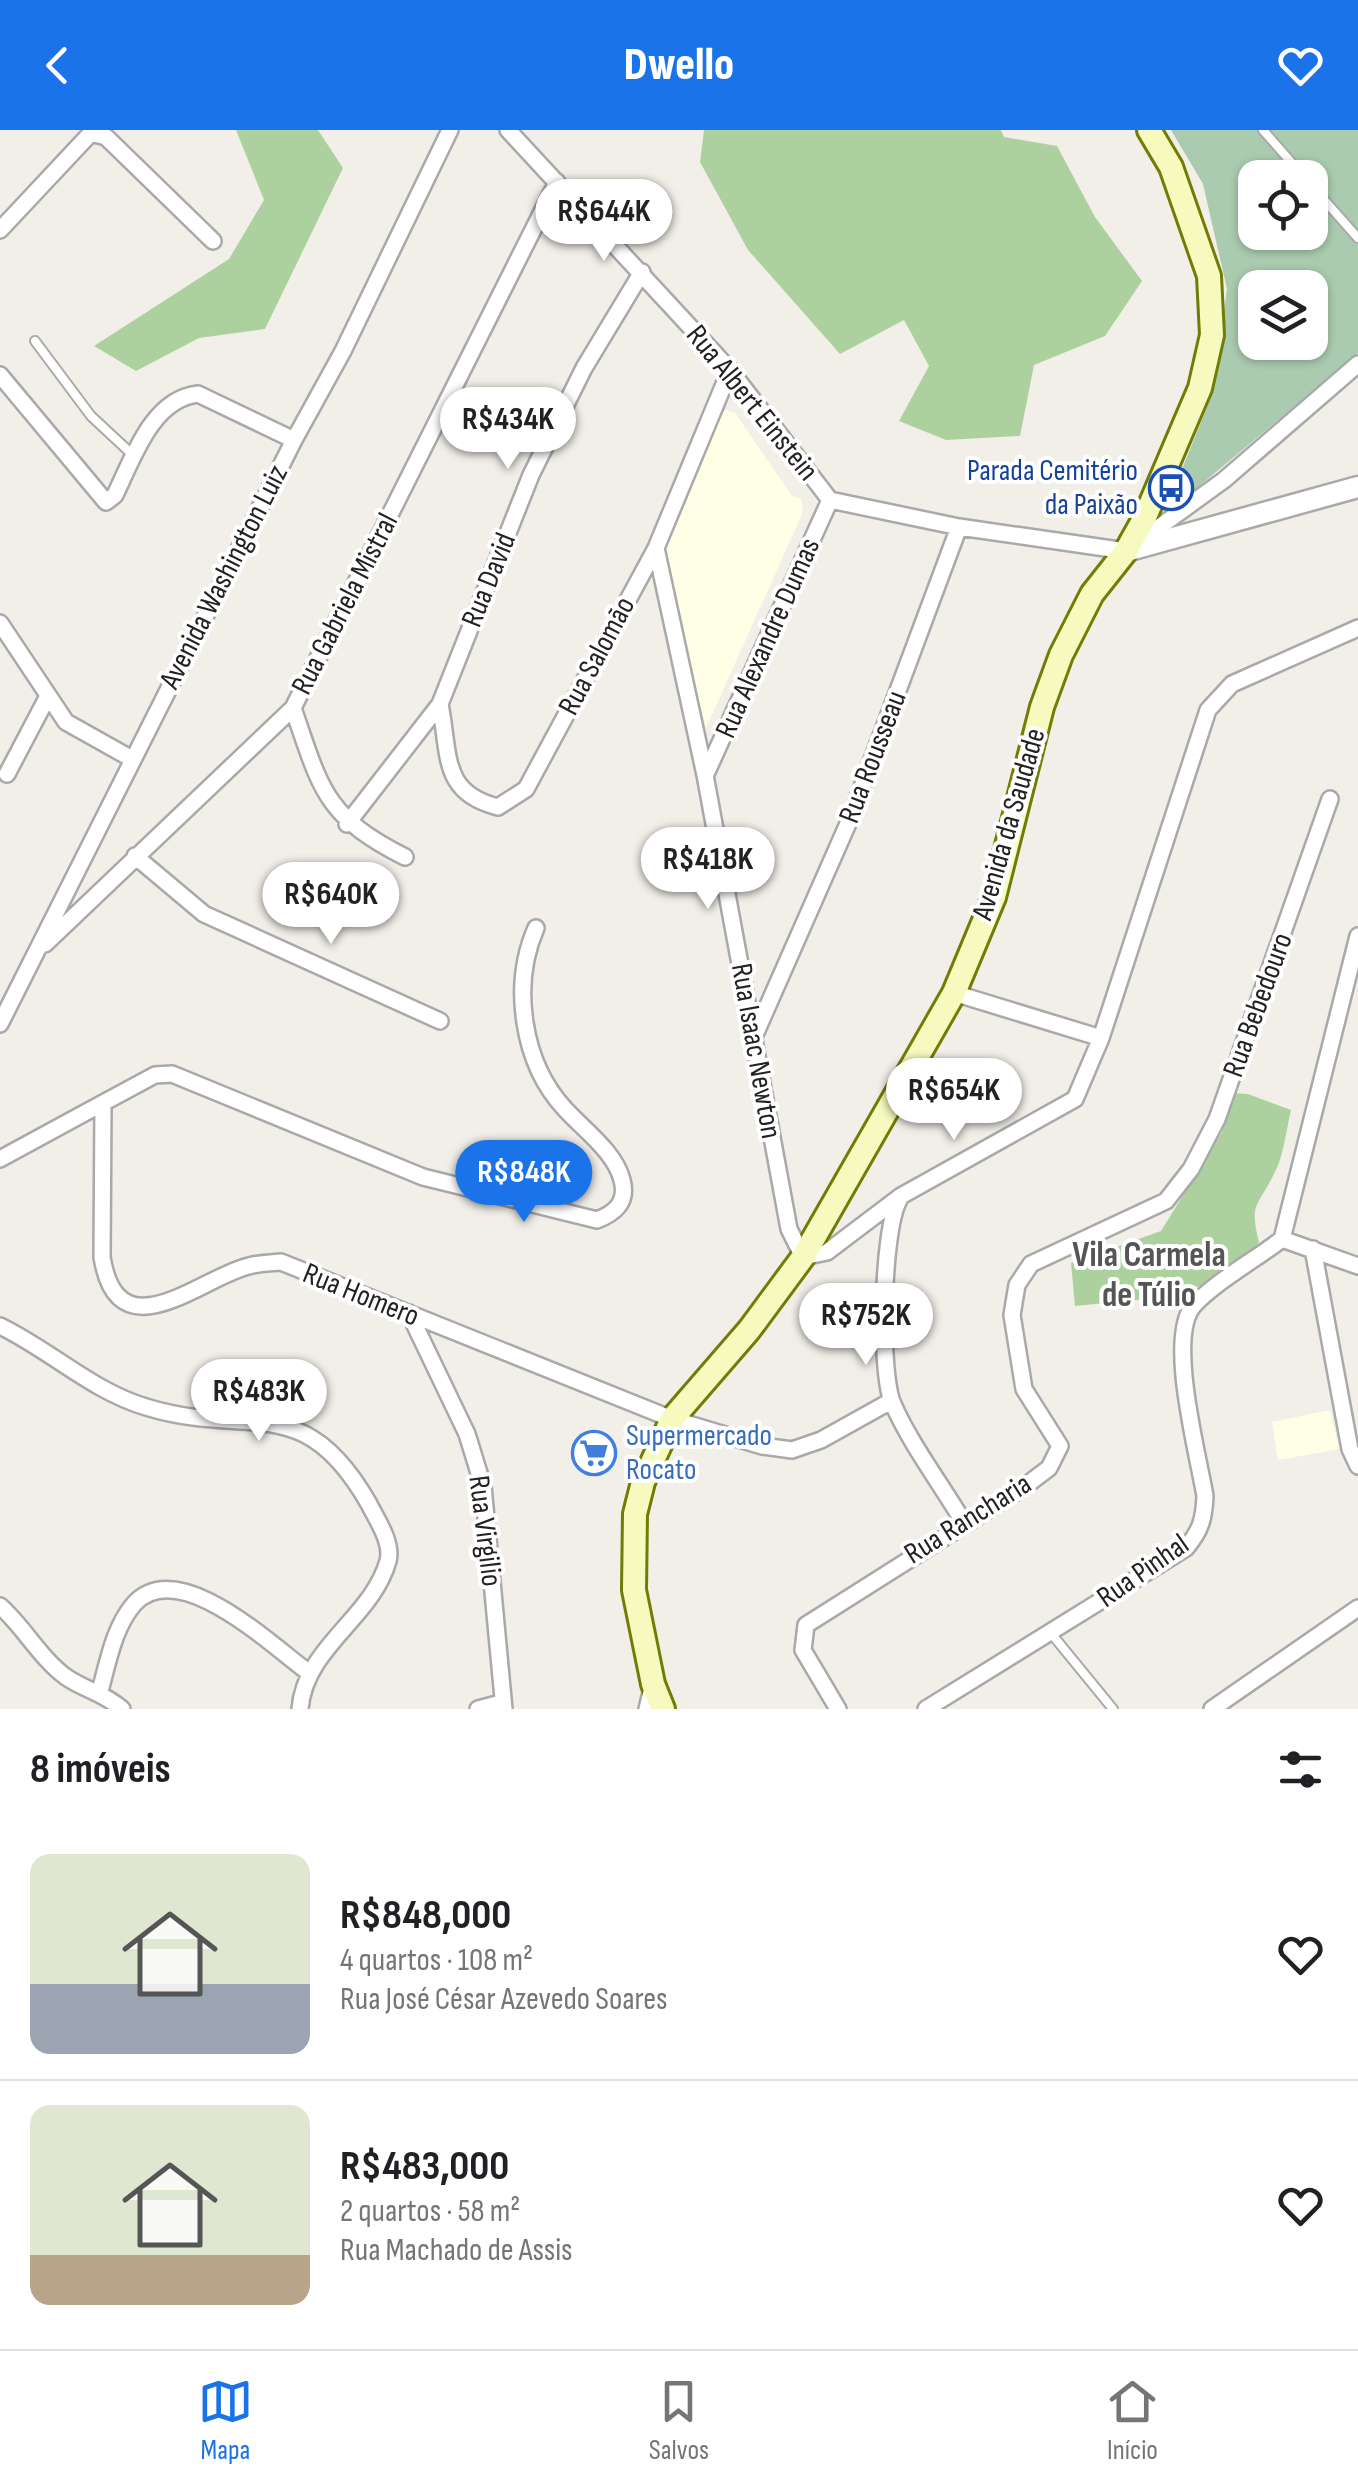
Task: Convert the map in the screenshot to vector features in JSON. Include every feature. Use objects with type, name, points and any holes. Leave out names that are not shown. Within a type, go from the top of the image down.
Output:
[{"type":"main road","name":"Avenida da Saudade","points":[[663,1709],[653,1684],[634,1590],[635,1514],[644,1482],[672,1420],[749,1330],[803,1257],[954,993],[999,880],[1042,707],[1061,656],[1092,594],[1126,551],[1178,445],[1200,388],[1212,335],[1204,261],[1171,167],[1149,130]]},
{"type":"street","name":"Avenida Washington Luiz","points":[[0,1024],[294,440],[343,352],[450,130]]},
{"type":"street","name":"Rua Albert Einstein","points":[[508,130],[730,370],[830,500],[960,528],[1126,551]]},
{"type":"street","points":[[0,230],[91,134],[106,137],[212,241]]},
{"type":"street","name":"Rua Gabriela Mistral","points":[[36,953],[293,708],[557,182]]},
{"type":"street","name":"Rua David","points":[[347,824],[440,704],[531,475],[584,368],[642,272]]},
{"type":"street","points":[[1126,551],[1224,480],[1358,364]]},
{"type":"street","name":"Rua Salomão","points":[[440,704],[456,785],[474,801],[498,807],[526,789],[656,548],[730,370]]},
{"type":"street","points":[[0,375],[102,500],[112,500],[164,408],[180,396],[198,394],[294,440]]},
{"type":"street","points":[[1126,551],[1358,488]]},
{"type":"street","name":"Rua Alexandre Dumas","points":[[705,775],[830,500]]},
{"type":"street","name":"Rua Rousseau","points":[[754,1037],[850,819],[960,528]]},
{"type":"street","name":"Rua Isaac Newton","points":[[656,548],[705,775],[789,1229],[803,1257]]},
{"type":"street","points":[[0,623],[66,722],[132,759]]},
{"type":"street","points":[[803,1257],[827,1252],[901,1196],[1075,1099],[1102,1038],[1208,710],[1232,684],[1358,628]]},
{"type":"street","points":[[7,774],[48,696]]},
{"type":"street","points":[[293,708],[328,802],[347,824],[405,857]]},
{"type":"street","name":"Rua Bebedouro","points":[[1166,1201],[1191,1169],[1217,1119],[1330,799]]},
{"type":"street","points":[[135,856],[204,914],[440,1021]]},
{"type":"street","points":[[0,1159],[155,1074],[172,1074],[423,1177],[597,1220],[611,1215],[622,1202],[623,1182],[614,1162],[545,1082],[522,1008],[523,978],[536,928]]},
{"type":"street","points":[[1358,936],[1282,1239],[1358,1266]]},
{"type":"street","points":[[954,993],[1102,1038]]},
{"type":"street","name":"Rua Homero","points":[[103,1103],[102,1257],[106,1280],[123,1300],[149,1306],[175,1302],[246,1266],[281,1262],[672,1420],[762,1446],[792,1450],[891,1401]]},
{"type":"street","points":[[901,1196],[892,1214],[884,1272],[891,1401],[964,1523]]},
{"type":"street","name":"Rua Rancharia","points":[[838,1709],[803,1650],[806,1625],[1049,1468],[1060,1446],[1024,1390],[1012,1316],[1024,1274],[1031,1264],[1166,1201]]},
{"type":"street","name":"Rua Pinhal","points":[[926,1709],[1186,1548],[1204,1520],[1205,1496],[1181,1346],[1184,1321],[1195,1304],[1282,1239]]},
{"type":"street","points":[[1313,1249],[1350,1449],[1358,1466]]},
{"type":"street","name":"Rua Virgilio","points":[[409,1313],[466,1434],[483,1486],[503,1706]]},
{"type":"street","points":[[0,1326],[98,1387],[146,1407],[202,1419],[276,1422],[326,1444],[370,1506],[386,1538],[390,1557],[380,1578],[308,1672],[300,1709]]},
{"type":"street","points":[[100,1691],[112,1647],[128,1614],[146,1595],[165,1589],[208,1599],[308,1672]]},
{"type":"street","points":[[0,1606],[51,1664],[68,1678],[100,1691],[122,1709]]},
{"type":"street","points":[[1212,1709],[1358,1608]]},
{"type":"street","points":[[647,1709],[653,1684]]},
{"type":"street","points":[[478,1709],[503,1706]]},
{"type":"lane","points":[[1262,130],[1289,160]]},
{"type":"lane","points":[[1328,204],[1358,238]]},
{"type":"lane","points":[[36,341],[91,416],[134,456]]},
{"type":"lane","points":[[1050,1632],[1113,1709]]},
{"type":"shaded area","points":[[1171,130],[1358,130],[1358,353],[1191,493],[1178,479],[1212,395],[1227,289],[1203,184]]},
{"type":"shaded area","points":[[726,410],[735,413],[792,496],[801,499],[803,512],[706,728],[661,548],[717,417]]},
{"type":"shaded area","points":[[1330,1410],[1339,1449],[1278,1460],[1272,1422]]},
{"type":"green space","points":[[236,130],[318,130],[343,168],[265,329],[199,338],[136,371],[94,346],[229,259],[264,200]]},
{"type":"green space","points":[[704,130],[1001,130],[1004,137],[1057,146],[1095,217],[1142,281],[1105,336],[1034,365],[1020,436],[946,440],[899,421],[929,366],[904,320],[840,354],[748,250],[700,162]]},
{"type":"green space","points":[[1231,1093],[1248,1094],[1291,1110],[1280,1159],[1255,1212],[1259,1242],[1242,1261],[1200,1286],[1151,1298],[1075,1306],[1071,1263],[1161,1231],[1222,1132]]},
{"type":"place","name":"Parada Cemitério da Paixão","points":[[1171,488]]},
{"type":"place","name":"Supermercado Rocato","points":[[594,1453]]},
{"type":"district","name":"Vila Carmela de Túlio","points":[[1149,1275]]}]
